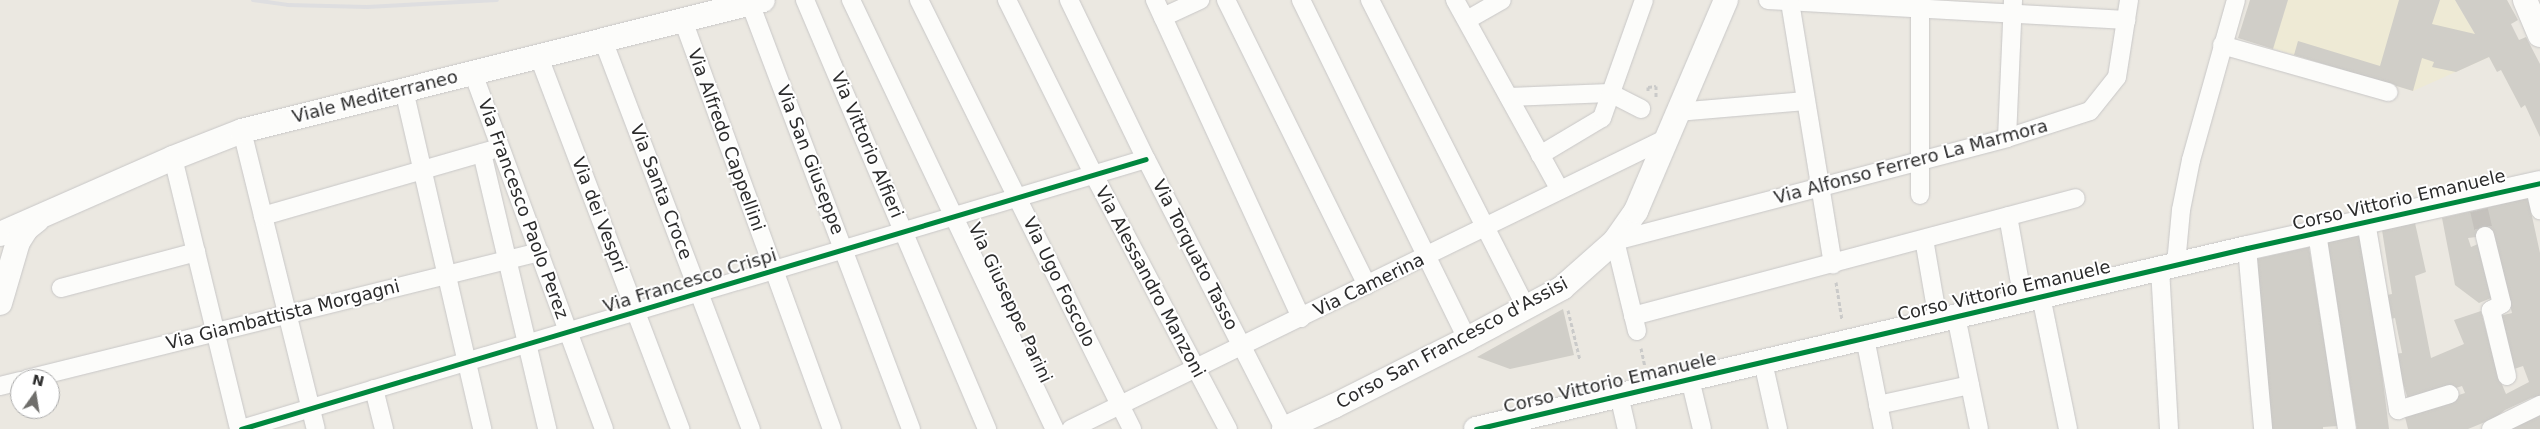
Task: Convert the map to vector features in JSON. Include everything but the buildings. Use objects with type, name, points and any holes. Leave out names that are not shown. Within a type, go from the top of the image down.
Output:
[{"type":"street","name":"Via Vittorio Alfieri","points":[[805,0],[987,429]]},
{"type":"street","name":"Via Giuseppe Parini","points":[[851,0],[1055,429]]},
{"type":"street","name":"Via Ugo Foscolo","points":[[919,0],[1132,429]]},
{"type":"street","name":"Via Alessandro Manzoni","points":[[1008,0],[1094,174],[1228,429]]},
{"type":"street","name":"Via Torquato Tasso","points":[[1069,0],[1146,159],[1284,429]]},
{"type":"street","points":[[1155,0],[1301,318]]},
{"type":"street","points":[[1163,17],[1200,0]]},
{"type":"street","points":[[1226,0],[1367,285]]},
{"type":"street","points":[[1301,0],[1425,258],[1467,339]]},
{"type":"street","points":[[1370,0],[1526,307]]},
{"type":"street","points":[[1455,0],[1560,190]]},
{"type":"street","points":[[1467,20],[1502,0]]},
{"type":"street","points":[[1540,155],[1602,118],[1644,0]]},
{"type":"street","name":"Corso San Francesco d'Assisi","points":[[1284,429],[1467,339],[1562,288],[1614,241],[1636,211],[1726,0]]},
{"type":"street","points":[[1768,0],[2013,7],[2126,20]]},
{"type":"street","name":"Via Alfonso Ferrero La Marmora","points":[[1614,241],[2007,138],[2090,111],[2118,77],[2129,0]]},
{"type":"street","points":[[2169,429],[2168,266],[2190,160],[2236,0]]},
{"type":"street","points":[[2525,0],[2540,35]]},
{"type":"street","name":"Viale Mediterraneo","points":[[0,234],[173,158],[242,131],[757,1]]},
{"type":"street","name":"Via San Giuseppe","points":[[757,1],[843,249],[911,429]]},
{"type":"street","points":[[1790,2],[1833,264]]},
{"type":"street","points":[[1919,4],[1920,195]]},
{"type":"street","points":[[2007,138],[2013,7]]},
{"type":"street","name":"Via Alfredo Cappellini","points":[[682,20],[832,429]]},
{"type":"street","name":"Via Santa Croce","points":[[603,40],[751,429]]},
{"type":"street","points":[[2222,45],[2388,92]]},
{"type":"street","name":"Via dei Vespri","points":[[539,57],[680,429]]},
{"type":"street","name":"Via Francesco Paolo Perez","points":[[473,73],[604,429]]},
{"type":"street","points":[[404,90],[482,429]]},
{"type":"street","points":[[1508,97],[1610,92],[1641,109]]},
{"type":"street","points":[[1677,112],[1806,102]]},
{"type":"street","points":[[242,131],[316,429]]},
{"type":"street","name":"Via Camerina","points":[[1070,429],[1425,258],[1667,138]]},
{"type":"street","points":[[264,216],[501,148]]},
{"type":"street","points":[[482,153],[547,429]]},
{"type":"street","points":[[173,158],[240,429]]},
{"type":"street","name":"Via Francesco Crispi","points":[[240,429],[1146,159]]},
{"type":"street","points":[[2537,183],[2540,210]]},
{"type":"street","name":"Corso Vittorio Emanuele","points":[[1477,429],[2247,248],[2366,222],[2477,203],[2537,183]]},
{"type":"street","points":[[1614,241],[1635,323],[1833,264],[2076,198]]},
{"type":"street","points":[[2008,216],[2068,429]]},
{"type":"street","points":[[1,298],[18,242],[26,229],[41,217]]},
{"type":"street","points":[[2366,222],[2398,410],[2450,394]]},
{"type":"street","points":[[2317,233],[2347,429]]},
{"type":"street","points":[[2485,236],[2502,304],[2491,310],[2507,376]]},
{"type":"street","points":[[1924,239],[1947,318],[1970,385],[1979,429]]},
{"type":"street","points":[[0,246],[3,259],[1,298]]},
{"type":"street","points":[[2247,248],[2263,429]]},
{"type":"street","points":[[61,288],[196,252]]},
{"type":"street","name":"Via Giambattista Morgagni","points":[[60,371],[539,252]]},
{"type":"street","points":[[1855,340],[1878,405],[1883,429]]},
{"type":"street","points":[[1763,362],[1778,429]]},
{"type":"street","points":[[1690,378],[1702,429]]},
{"type":"street","points":[[1878,405],[1970,385]]},
{"type":"street","points":[[374,389],[384,429]]},
{"type":"street","points":[[1619,396],[1627,429]]},
{"type":"street","points":[[2491,429],[2540,405]]},
{"type":"path","points":[[1833,264],[1855,340]]},
{"type":"path","points":[[1562,288],[1580,360]]},
{"type":"path","points":[[1635,323],[1650,388]]},
{"type":"shaded area","points":[[2250,0],[2455,0],[2489,57],[2413,91],[2239,38]]},
{"type":"tunnel","points":[[2479,210],[2485,236]]},
{"type":"railway","points":[[253,0],[288,5],[367,7],[497,0]]},
{"type":"cycle path","points":[[241,429],[1146,159]]},
{"type":"cycle path","points":[[1476,429],[2247,248],[2540,183]]}]
